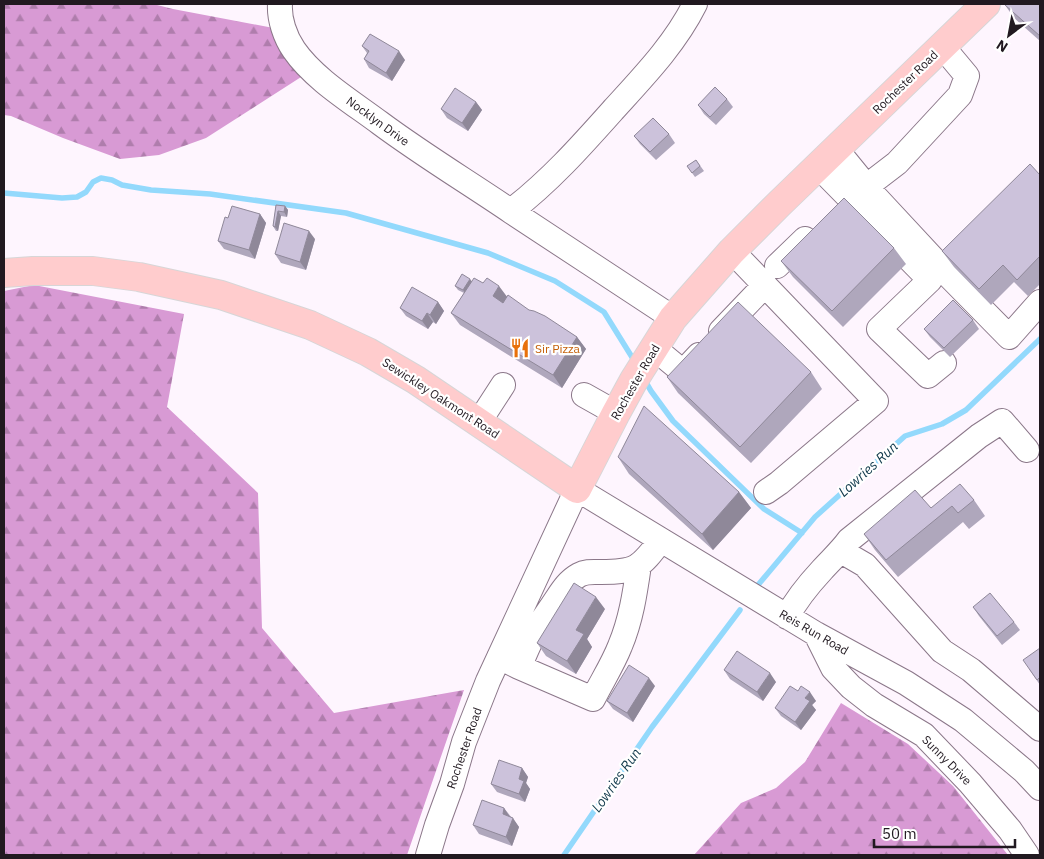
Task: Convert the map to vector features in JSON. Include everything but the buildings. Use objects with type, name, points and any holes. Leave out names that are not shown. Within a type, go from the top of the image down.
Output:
[{"type":"main road","name":"Rochester Road","points":[[577,489],[616,413],[673,318],[732,251],[986,4]]},
{"type":"main road","name":"Sewickley Oakmont Road","points":[[4,273],[93,271],[139,277],[221,295],[310,325],[368,352],[416,380],[577,489]]},
{"type":"street","name":"Nocklyn Drive","points":[[280,4],[279,10],[284,30],[294,50],[330,87],[396,135],[673,318]]},
{"type":"street","points":[[511,211],[532,195],[572,157],[673,41],[695,4]]},
{"type":"street","points":[[644,365],[683,372],[771,275],[842,205],[897,163],[960,95],[967,76],[942,46]]},
{"type":"street","points":[[827,158],[842,205],[930,280],[879,330],[928,376],[944,363]]},
{"type":"street","points":[[842,205],[942,254],[1009,337],[1040,302]]},
{"type":"street","points":[[732,251],[771,275],[876,401],[766,492]]},
{"type":"street","points":[[479,422],[503,385]]},
{"type":"street","points":[[584,396],[616,413]]},
{"type":"street","points":[[787,617],[794,604],[849,540],[979,436],[1002,420],[1027,450]]},
{"type":"street","name":"Reis Run Road","points":[[577,489],[787,617],[906,683],[963,720],[1024,771],[1040,788]]},
{"type":"street","name":"Rochester Road","points":[[428,855],[464,742],[488,681],[509,662],[577,489]]},
{"type":"street","points":[[639,565],[633,603],[623,638],[593,699],[509,662],[535,632],[570,580],[587,572],[628,570],[646,560],[661,540]]},
{"type":"street","points":[[841,551],[865,565],[942,650],[971,670],[1040,729]]},
{"type":"street","name":"Sunny Drive","points":[[816,634],[833,668],[851,687],[874,705],[924,735],[970,783],[1010,830],[1027,855]]},
{"type":"green space","points":[[4,4],[153,4],[284,30],[312,70],[206,138],[159,155],[120,159],[11,116],[4,115]]},
{"type":"green space","points":[[34,285],[184,314],[167,407],[258,493],[262,628],[334,713],[464,690],[407,855],[4,855],[4,291]]},
{"type":"green space","points":[[841,703],[908,744],[953,786],[1008,855],[694,855],[741,803],[776,788],[805,762]]},
{"type":"waterway","points":[[4,193],[62,198],[77,197],[86,192],[93,182],[101,178],[112,180],[122,185],[151,190],[210,194],[346,213],[488,253],[555,281],[604,312],[635,362]]},
{"type":"waterway","name":"Lowries Run","points":[[758,585],[815,517],[905,436],[942,424],[966,410],[1040,339]]},
{"type":"waterway","points":[[644,379],[673,421],[764,509],[802,533]]},
{"type":"waterway","name":"Lowries Run","points":[[564,855],[652,727],[740,610]]},
{"type":"place","name":"Sir Pizza","points":[[520,348]]}]
